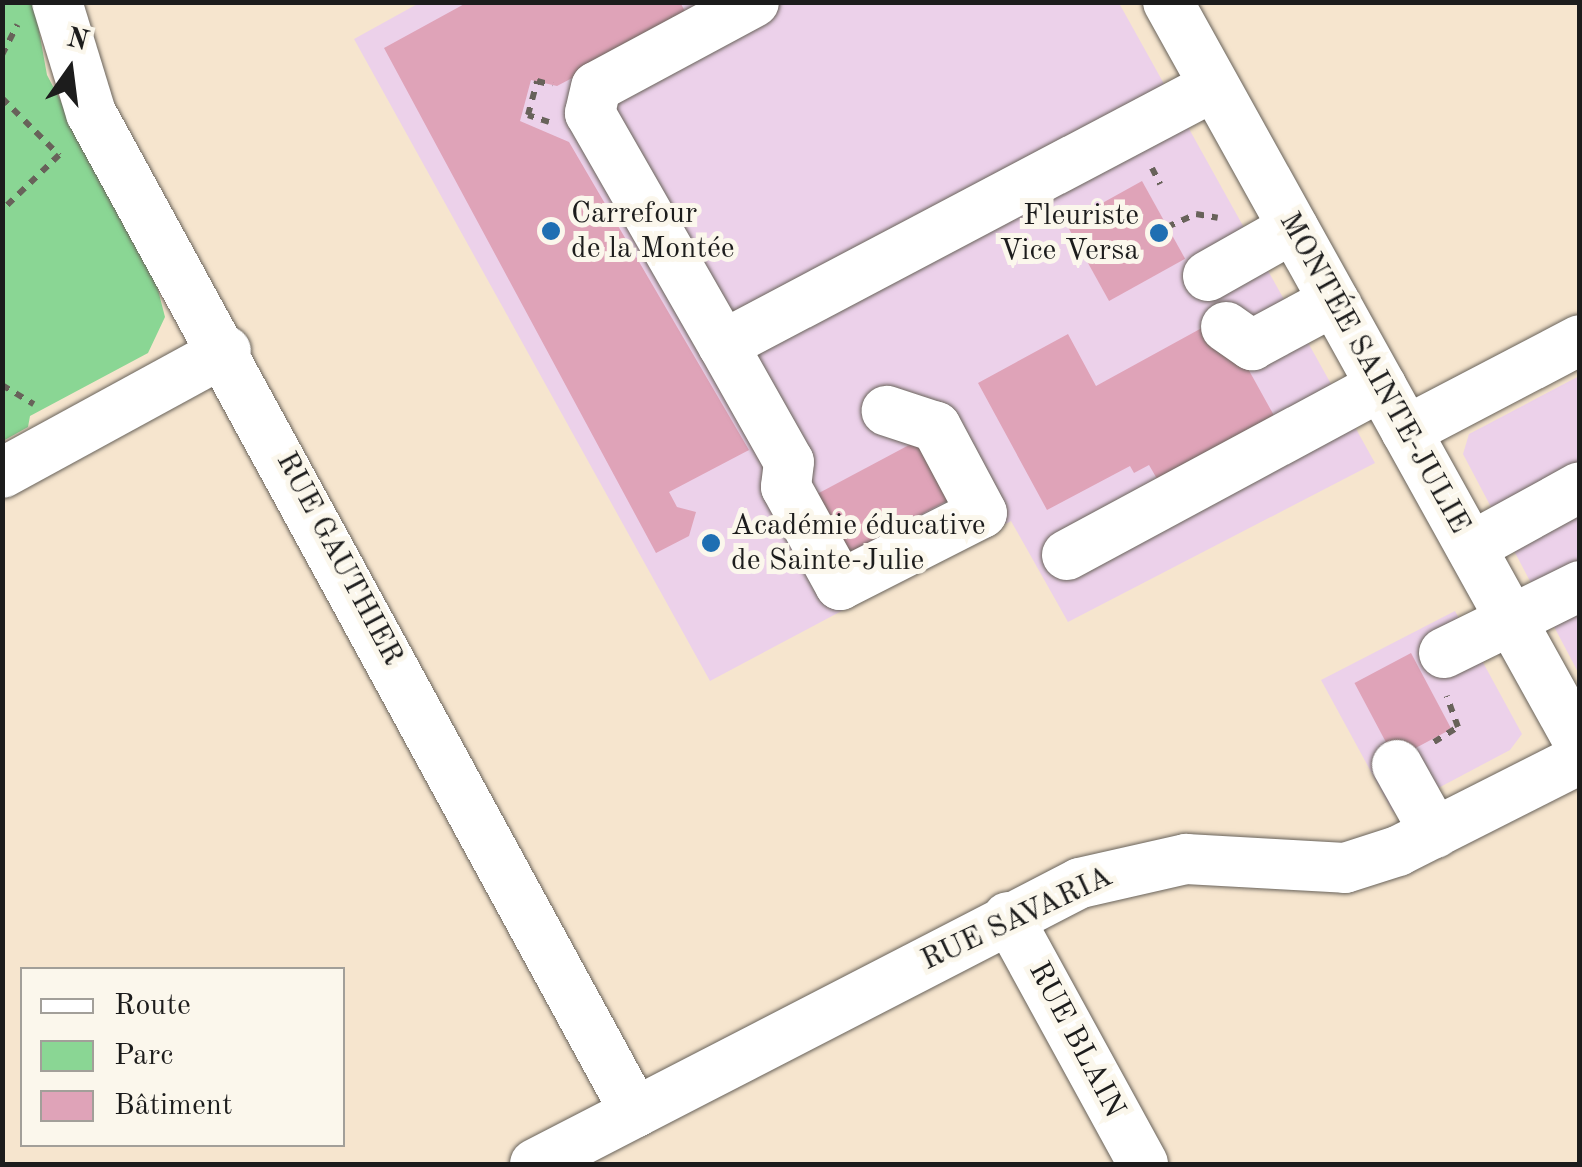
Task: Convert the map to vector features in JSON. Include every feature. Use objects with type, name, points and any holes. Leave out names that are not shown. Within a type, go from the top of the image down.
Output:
[{"type":"street","name":"MONTÉE SAINTE-JULIE","points":[[1168,2],[1580,744]]},
{"type":"street","points":[[725,9],[596,87],[590,113],[789,462],[786,488],[840,586],[982,513],[936,426],[887,411]]},
{"type":"street","name":"RUE GAUTHIER","points":[[38,11],[91,114],[226,351],[635,1112]]},
{"type":"street","points":[[723,345],[1214,86]]},
{"type":"street","points":[[1219,254],[1293,228]]},
{"type":"street","points":[[1226,327],[1252,345],[1334,301]]},
{"type":"street","points":[[1406,430],[1577,348]]},
{"type":"street","points":[[2,473],[226,351]]},
{"type":"street","points":[[1067,555],[1381,386]]},
{"type":"street","points":[[1471,547],[1580,487]]},
{"type":"street","points":[[1442,667],[1511,619],[1573,604]]},
{"type":"street","points":[[1408,758],[1434,833]]},
{"type":"street","name":"RUE SAVARIA","points":[[535,1164],[1008,917],[1155,862],[1318,872],[1434,833],[1580,759]]},
{"type":"street","name":"RUE BLAIN","points":[[1008,917],[1143,1164]]},
{"type":"path","points":[[2,55],[38,11]]},
{"type":"path","points":[[2,98],[59,155],[2,210]]},
{"type":"path","points":[[1167,227],[1204,214],[1219,254]]},
{"type":"path","points":[[3,386],[47,414]]},
{"type":"path","points":[[1408,758],[1458,728],[1442,667]]},
{"type":"shaded area","points":[[421,2],[1119,3],[1375,463],[1068,622],[1011,521],[710,681],[354,39]]},
{"type":"shaded area","points":[[1579,376],[1579,674],[1463,454],[1469,434]]},
{"type":"shaded area","points":[[1455,611],[1522,734],[1510,750],[1393,812],[1321,680]]},
{"type":"green space","points":[[3,3],[34,3],[47,75],[156,282],[165,317],[148,353],[30,416],[28,427],[3,441]]},
{"type":"building","name":"Carrefour de la Montée","points":[[468,2],[680,2],[688,17],[557,86],[531,80],[520,121],[569,142],[749,450],[669,492],[677,507],[696,512],[689,536],[656,553],[384,48]]},
{"type":"building","points":[[1142,181],[1185,259],[1109,301],[1066,223]]},
{"type":"building","points":[[1220,318],[1277,421],[1160,484],[1149,465],[1134,473],[1130,466],[1047,510],[978,383],[1068,334],[1096,386]]},
{"type":"building","points":[[926,436],[957,495],[846,554],[815,495]]},
{"type":"building","points":[[1411,653],[1451,729],[1395,759],[1354,683]]},
{"type":"place","name":"Carrefour de la Montée","points":[[551,231]]},
{"type":"place","name":"Fleuriste Vice Versa","points":[[1159,233]]},
{"type":"place","name":"Académie éducative de Sainte-Julie","points":[[711,543]]}]
